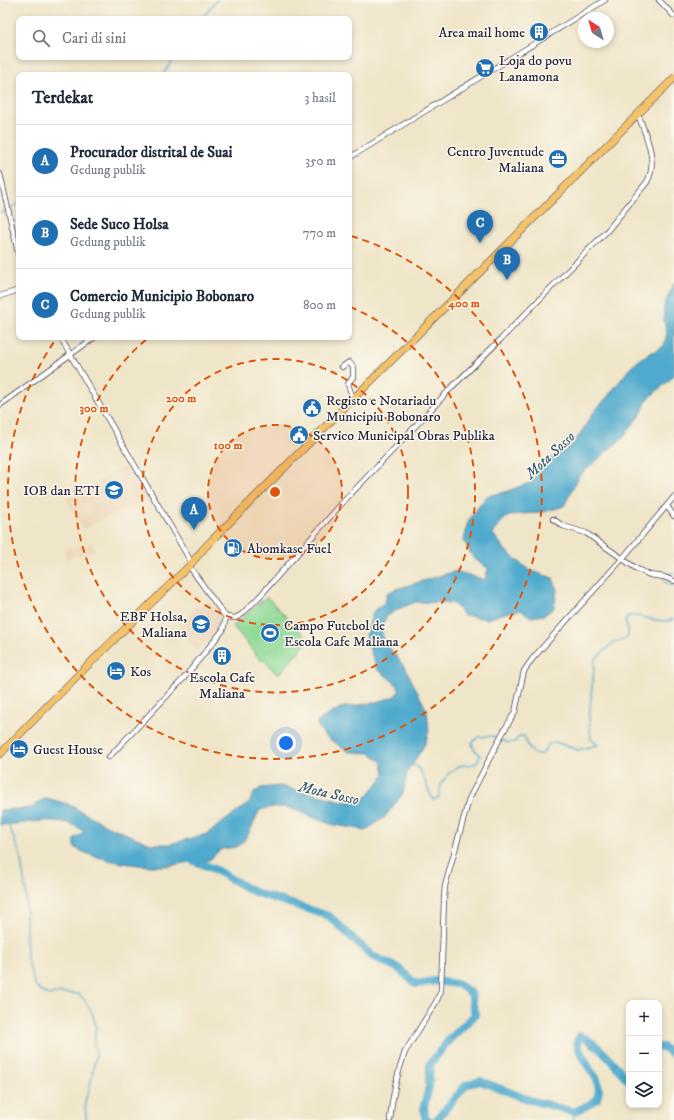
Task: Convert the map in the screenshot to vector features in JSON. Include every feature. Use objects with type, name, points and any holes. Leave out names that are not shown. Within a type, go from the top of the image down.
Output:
[{"type":"main road","points":[[0,754],[674,78]]},
{"type":"street","points":[[352,156],[605,0]]},
{"type":"street","points":[[658,0],[674,16]]},
{"type":"street","points":[[62,340],[190,560],[189,566],[226,617],[235,618],[241,615],[260,596],[344,501],[452,386],[500,340],[607,231],[647,182],[651,176],[652,167],[649,146],[638,114]]},
{"type":"street","points":[[0,174],[16,244]]},
{"type":"street","points":[[0,296],[16,291]]},
{"type":"street","points":[[0,405],[91,340]]},
{"type":"street","points":[[342,367],[349,362],[353,367],[353,377],[348,384],[351,393],[355,398]]},
{"type":"street","points":[[390,1120],[394,1085],[402,1060],[441,991],[443,905],[445,886],[469,799],[514,712],[522,679],[528,664],[622,559],[674,497]]},
{"type":"street","points":[[667,506],[674,516]]},
{"type":"street","points":[[553,520],[563,526],[586,534],[597,540],[638,569],[650,575],[664,577],[674,581]]},
{"type":"street","points":[[109,757],[184,678],[222,630],[226,617]]},
{"type":"shaded area","name":"IOB dan ETI","points":[[129,464],[149,497],[83,529],[66,500]]},
{"type":"shaded area","points":[[93,543],[95,551],[66,559],[64,550]]},
{"type":"shaded area","name":"EBF Holsa, Maliana","points":[[210,600],[219,611],[221,621],[213,636],[197,651],[187,640],[180,627],[195,609]]},
{"type":"green space","name":"Campo Futebol de Escola Cafe Maliana","points":[[267,597],[309,640],[278,675],[263,659],[261,661],[233,626]]},
{"type":"water","points":[[674,283],[674,376],[647,400],[642,412],[623,438],[579,476],[564,506],[540,513],[516,514],[502,521],[493,534],[507,552],[529,570],[553,578],[557,590],[554,608],[544,615],[531,617],[521,610],[501,614],[488,619],[463,615],[453,603],[416,602],[398,609],[386,617],[382,625],[382,638],[406,669],[427,711],[429,731],[425,744],[407,773],[403,793],[385,817],[365,831],[321,821],[290,808],[271,807],[260,810],[246,839],[238,846],[220,850],[207,861],[170,866],[129,864],[104,859],[83,852],[74,847],[74,839],[84,832],[65,822],[44,821],[0,825],[0,810],[32,808],[37,803],[47,798],[68,804],[108,826],[151,844],[170,844],[207,834],[249,803],[254,793],[261,788],[280,786],[347,802],[365,799],[384,775],[382,762],[371,753],[349,752],[324,735],[316,723],[340,708],[372,703],[394,697],[400,690],[394,682],[377,669],[369,647],[366,634],[373,612],[385,602],[387,593],[456,571],[485,580],[488,568],[473,558],[464,541],[468,521],[487,496],[505,492],[529,483],[546,462],[565,451],[574,443],[593,413],[630,368],[643,357],[664,346],[667,333],[664,320],[664,306]]},
{"type":"waterway","points":[[204,16],[217,0]]},
{"type":"waterway","points":[[165,72],[172,60]]},
{"type":"waterway","points":[[0,213],[16,205]]},
{"type":"waterway","points":[[664,575],[674,573]]},
{"type":"waterway","points":[[664,579],[665,582],[674,586]]},
{"type":"waterway","points":[[413,764],[423,776],[434,800],[439,797],[441,784],[448,774],[459,766],[475,764],[478,761],[480,755],[474,749],[472,743],[478,737],[492,736],[508,743],[515,742],[519,736],[524,736],[529,748],[534,754],[542,754],[549,744],[555,742],[578,750],[598,745],[591,739],[589,717],[595,659],[614,642],[624,640],[628,636],[628,629],[625,621],[628,616],[639,616],[663,621],[674,619]]},
{"type":"waterway","points":[[8,824],[20,854],[26,892],[27,958],[35,986],[48,995],[63,993],[78,994],[84,999],[93,1015],[96,1026],[94,1043],[96,1054],[90,1087],[85,1101],[86,1120]]},
{"type":"waterway","points":[[187,858],[214,869],[254,892],[329,916],[372,956],[398,968],[416,984],[434,981],[458,984],[471,993],[475,1015],[448,1041],[430,1064],[429,1087],[424,1106],[425,1118],[428,1120]]},
{"type":"waterway","points":[[436,1120],[466,1085],[480,1081],[530,1100],[574,1112],[586,1106],[597,1099],[599,1090],[597,1079],[589,1068],[578,1047],[577,1041],[580,1036],[587,1039],[600,1049],[626,1078]]},
{"type":"waterway","points":[[662,1047],[674,1056]]},
{"type":"waterway","points":[[574,1112],[574,1120]]},
{"type":"place","name":"Area mail home","points":[[539,32]]},
{"type":"place","name":"Loja do povu Lanamona","points":[[485,68]]},
{"type":"place","name":"Centro Juventude Maliana","points":[[558,159]]},
{"type":"place","name":"Comercio Municipio Bobonaro","points":[[480,243]]},
{"type":"place","name":"Sede Suco Holsa","points":[[507,280]]},
{"type":"place","name":"Registo e Notariadu Municipiu Bobonaro","points":[[312,408]]},
{"type":"place","name":"Servico Municipal Obras Publika","points":[[299,435]]},
{"type":"place","name":"IOB dan ETI","points":[[114,490]]},
{"type":"place","name":"Procurador distrital de Suai","points":[[194,530]]},
{"type":"place","name":"Abomkase Fuel","points":[[233,548]]},
{"type":"place","name":"EBF Holsa, Maliana","points":[[201,624]]},
{"type":"place","name":"Campo Futebol de Escola Cafe Maliana","points":[[270,633]]},
{"type":"place","name":"Escola Cafe Maliana","points":[[222,656]]},
{"type":"place","name":"Kos","points":[[116,671]]},
{"type":"place","name":"Guest House","points":[[19,749]]},
{"type":"water label","name":"Mota Sosso","points":[[550,455]]},
{"type":"water label","name":"Mota Sosso","points":[[329,793]]}]
